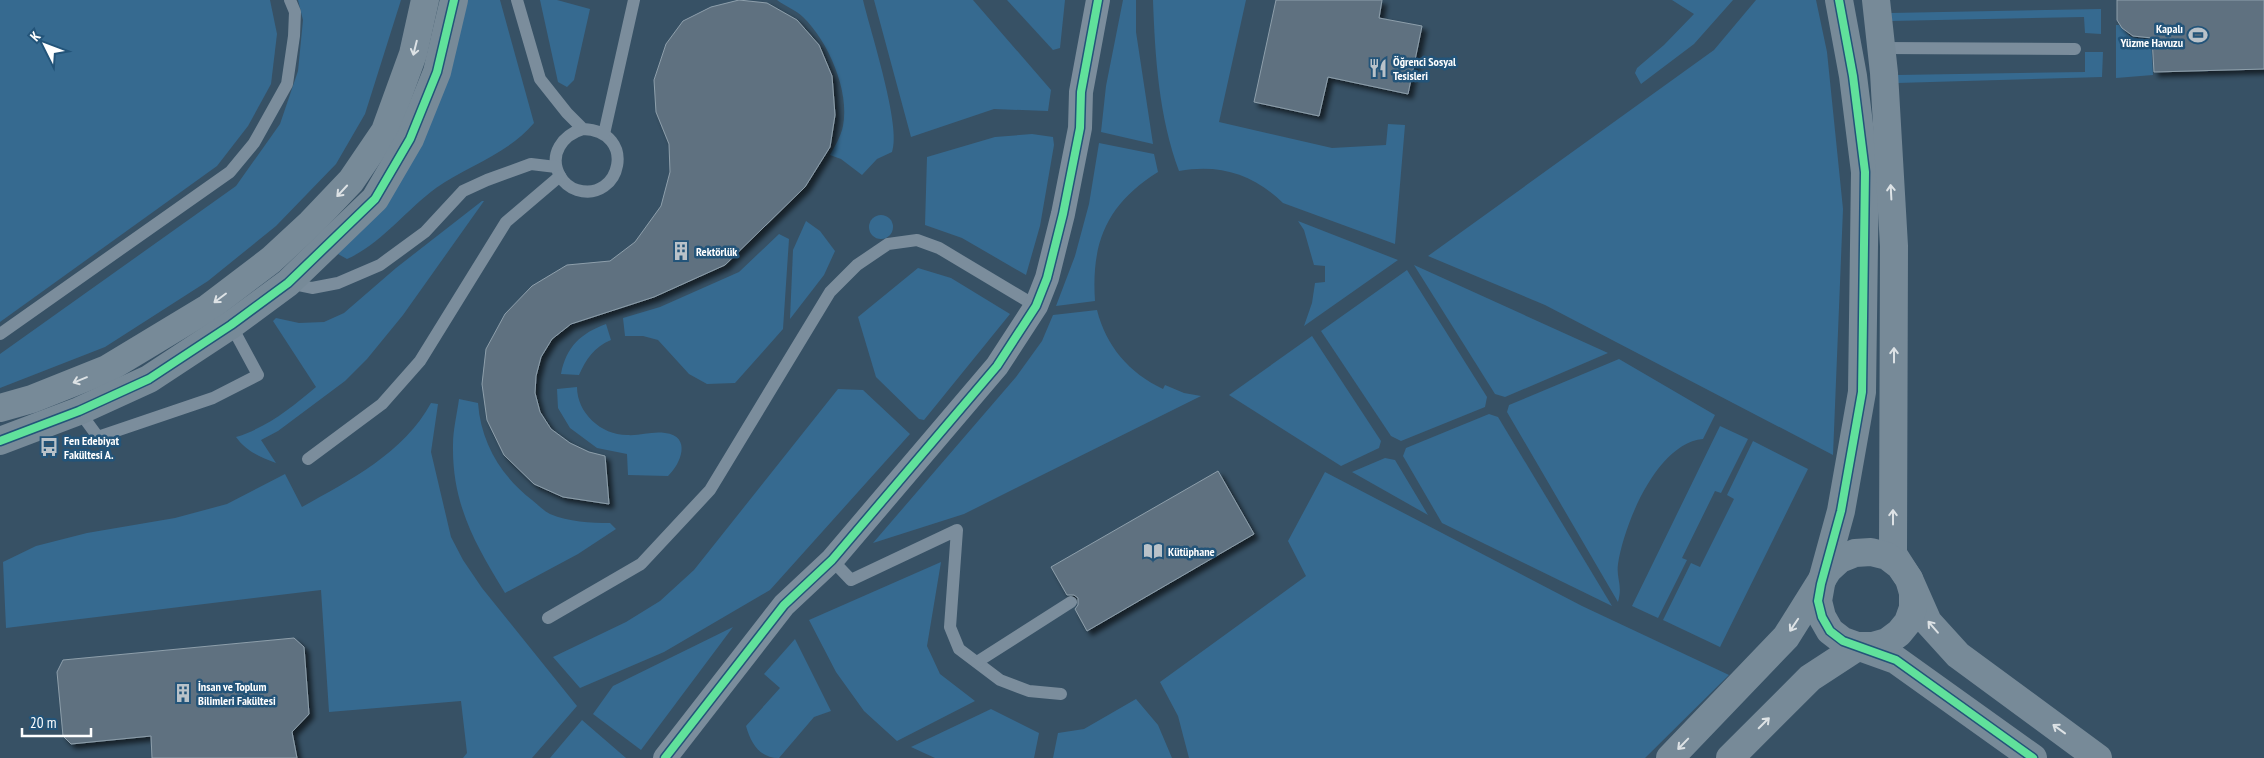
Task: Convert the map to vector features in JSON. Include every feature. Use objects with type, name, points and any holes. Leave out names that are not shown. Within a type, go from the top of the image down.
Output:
[{"type":"street","points":[[0,408],[32,399],[107,369],[208,308],[271,260],[311,223],[351,181],[385,131],[413,54],[425,0]]},
{"type":"street","points":[[0,440],[79,411],[149,379],[232,324],[288,283],[375,199],[410,139],[437,72],[454,0]]},
{"type":"street","points":[[665,758],[784,605],[832,560],[934,443],[997,366],[1036,306],[1047,278],[1063,214],[1080,128],[1081,92],[1098,0]]},
{"type":"street","points":[[1839,0],[1853,76],[1865,172],[1862,392],[1841,510],[1821,584],[1818,601],[1822,617],[1830,631],[1843,641],[1896,660],[2033,758]]},
{"type":"street","points":[[1876,0],[1882,48],[1894,246],[1893,554],[1909,579],[1928,622],[1958,654],[2098,758]]},
{"type":"street","points":[[1670,758],[1786,637],[1821,584],[1828,570],[1840,559],[1855,553],[1871,552],[1887,556],[1900,566],[1909,579],[1913,593],[1913,608],[1908,622],[1899,633],[1887,642],[1873,646],[1858,646],[1810,678],[1730,758]]},
{"type":"lane","points":[[0,334],[230,172],[254,143],[287,84],[294,36],[295,12],[290,0]]},
{"type":"lane","points":[[517,0],[540,78],[567,113],[583,129]]},
{"type":"lane","points":[[604,134],[634,0]]},
{"type":"lane","points":[[1882,48],[2075,49]]},
{"type":"lane","points":[[583,129],[594,130],[604,134],[612,141],[617,151],[616,173],[610,181],[594,191],[584,192],[566,184],[558,172],[556,157],[564,138],[573,132],[583,129]]},
{"type":"lane","points":[[288,283],[312,288],[338,283],[380,265],[426,232],[463,191],[487,180],[531,164],[558,172]]},
{"type":"lane","points":[[308,459],[382,404],[420,361],[506,222],[558,172]]},
{"type":"lane","points":[[548,618],[641,564],[710,490],[830,292],[857,266],[888,244],[917,240],[939,248],[1036,306]]},
{"type":"lane","points":[[79,411],[98,437],[213,398],[258,375],[232,324]]},
{"type":"lane","points":[[832,560],[851,580],[957,530],[950,627],[959,649],[1000,680],[1022,688],[1061,694]]},
{"type":"lane","points":[[976,662],[1071,602]]},
{"type":"shaded area","points":[[0,0],[270,0],[277,34],[271,84],[248,126],[217,166],[0,322]]},
{"type":"shaded area","points":[[298,0],[401,0],[365,114],[336,164],[276,226],[208,281],[105,347],[0,388],[0,354],[236,186],[280,124],[298,71],[303,20]]},
{"type":"shaded area","points":[[468,0],[500,0],[534,123],[524,134],[500,151],[436,188],[371,245],[347,259],[338,254],[374,215],[441,98]]},
{"type":"shaded area","points":[[540,0],[557,0],[590,9],[574,80],[567,87],[558,82]]},
{"type":"shaded area","points":[[777,0],[863,0],[889,101],[894,140],[892,152],[877,159],[862,175],[841,159],[830,155],[841,133],[844,112],[840,82],[835,67],[821,39],[812,27],[797,12]]},
{"type":"shaded area","points":[[874,0],[973,0],[1051,90],[1048,111],[994,109],[911,137]]},
{"type":"shaded area","points":[[1007,0],[1065,0],[1060,48],[1053,50]]},
{"type":"shaded area","points":[[1123,0],[1136,0],[1136,32],[1153,144],[1101,132],[1106,86]]},
{"type":"shaded area","points":[[1153,0],[1246,0],[1219,122],[1332,148],[1386,145],[1388,124],[1405,125],[1395,244],[1283,203],[1260,185],[1235,173],[1208,169],[1179,171],[1167,130],[1159,87]]},
{"type":"shaded area","points":[[1672,0],[1733,0],[1694,44],[1641,84],[1635,73],[1637,68],[1664,45],[1694,14]]},
{"type":"shaded area","points":[[1756,0],[1816,0],[1827,52],[1843,209],[1833,455],[1545,305],[1428,256],[1714,50]]},
{"type":"shaded area","points":[[2101,9],[2101,34],[2085,33],[2084,17],[1890,21],[1890,13]]},
{"type":"shaded area","points":[[2116,25],[2119,25],[2131,37],[2151,39],[2153,75],[2116,78]]},
{"type":"shaded area","points":[[2085,52],[2103,52],[2102,77],[1897,83],[1897,75],[2085,72]]},
{"type":"shaded area","points":[[1032,134],[1053,137],[1054,145],[1040,226],[1026,275],[962,238],[925,225],[927,157],[995,137]]},
{"type":"shaded area","points":[[1099,143],[1154,154],[1158,172],[1140,184],[1126,197],[1106,226],[1096,260],[1094,280],[1095,301],[1056,306],[1075,256],[1089,204]]},
{"type":"shaded area","points":[[484,201],[403,315],[367,359],[345,381],[278,431],[261,440],[276,463],[259,456],[244,446],[236,437],[269,422],[316,387],[273,321],[276,318],[299,323],[324,322],[344,313],[396,268]]},
{"type":"shaded area","points":[[881,215],[890,218],[893,227],[890,236],[881,239],[872,236],[869,227],[872,218]]},
{"type":"shaded area","points":[[806,221],[820,231],[835,251],[824,275],[790,319],[793,250]]},
{"type":"shaded area","points":[[1298,221],[1398,260],[1304,326],[1312,303],[1315,283],[1325,282],[1325,266],[1314,265],[1304,230]]},
{"type":"shaded area","points":[[779,234],[789,239],[783,329],[735,383],[707,384],[689,374],[658,340],[643,336],[625,336],[623,318],[660,307],[739,272]]},
{"type":"shaded area","points":[[1414,265],[1608,353],[1505,397],[1495,394]]},
{"type":"shaded area","points":[[918,268],[951,278],[1010,314],[924,420],[919,419],[876,377],[858,317]]},
{"type":"shaded area","points":[[1407,270],[1487,397],[1485,407],[1401,441],[1391,436],[1321,331]]},
{"type":"shaded area","points":[[1097,310],[1106,335],[1113,347],[1140,375],[1163,389],[1165,385],[1184,393],[1201,396],[964,514],[873,543],[1016,377],[1042,341],[1053,315]]},
{"type":"shaded area","points":[[606,324],[611,340],[591,354],[579,375],[561,374],[563,364],[576,342],[589,332]]},
{"type":"shaded area","points":[[1312,336],[1381,441],[1379,448],[1341,466],[1229,395]]},
{"type":"shaded area","points":[[1619,359],[1715,415],[1703,439],[1686,444],[1671,455],[1657,470],[1645,488],[1635,508],[1621,547],[1618,564],[1620,591],[1618,602],[1507,412],[1509,405]]},
{"type":"shaded area","points":[[577,387],[578,397],[586,414],[600,427],[617,434],[665,433],[679,439],[681,445],[680,458],[673,471],[668,476],[628,475],[627,454],[597,448],[570,428],[558,408],[557,389]]},
{"type":"shaded area","points":[[838,389],[863,390],[910,434],[770,590],[664,652],[580,688],[553,657],[626,622],[660,601],[694,570]]},
{"type":"shaded area","points":[[459,399],[478,403],[483,432],[494,458],[521,491],[550,514],[557,517],[580,522],[610,523],[616,529],[578,554],[505,593],[467,523],[456,486],[453,445]]},
{"type":"shaded area","points":[[431,403],[438,404],[431,452],[451,537],[463,560],[482,588],[577,706],[532,758],[463,758],[467,753],[461,701],[329,712],[321,590],[6,628],[3,562],[36,546],[87,533],[175,518],[227,504],[285,474],[302,507],[357,475],[391,451],[420,421]]},
{"type":"shaded area","points":[[1489,414],[1498,417],[1612,606],[1442,523],[1403,456],[1406,448]]},
{"type":"shaded area","points":[[1720,426],[1748,439],[1721,493],[1715,491],[1682,558],[1687,560],[1658,618],[1632,606]]},
{"type":"shaded area","points":[[1753,441],[1808,469],[1720,647],[1663,620],[1691,563],[1700,567],[1734,499],[1727,495]]},
{"type":"shaded area","points":[[1385,458],[1395,460],[1428,515],[1352,472]]},
{"type":"shaded area","points":[[1325,472],[1582,606],[1729,675],[1645,758],[1189,758],[1178,716],[1160,682],[1306,576],[1288,541]]},
{"type":"shaded area","points":[[941,562],[927,646],[940,674],[975,701],[897,741],[864,711],[836,672],[809,620]]},
{"type":"shaded area","points":[[733,627],[641,750],[593,714],[613,686]]},
{"type":"shaded area","points":[[795,639],[831,711],[814,717],[779,758],[772,757],[761,752],[753,744],[746,726],[780,688],[764,674]]},
{"type":"shaded area","points":[[1136,699],[1158,725],[1172,758],[1053,758],[1058,733],[1084,729]]},
{"type":"shaded area","points":[[991,709],[1039,733],[1034,758],[935,758],[911,747]]},
{"type":"shaded area","points":[[582,720],[626,758],[550,758]]},
{"type":"building","name":"Rektörlük","points":[[739,0],[767,3],[797,20],[819,45],[832,76],[835,115],[830,147],[805,187],[725,265],[654,297],[571,324],[552,339],[541,357],[536,376],[535,393],[540,412],[551,429],[570,443],[589,452],[605,456],[609,504],[563,497],[534,484],[504,455],[487,420],[482,384],[486,349],[505,314],[532,286],[567,265],[610,261],[635,242],[661,206],[670,172],[669,144],[656,112],[654,80],[666,44],[683,21],[711,7]]},
{"type":"building","name":"Öğrenci Sosyal Tesisleri","points":[[1276,0],[1382,0],[1379,18],[1422,26],[1408,94],[1328,77],[1319,116],[1254,102]]},
{"type":"building","name":"Kapalı Yüzme Havuzu","points":[[2117,0],[2264,0],[2264,69],[2154,72],[2152,38],[2133,36],[2122,28],[2117,20]]},
{"type":"building","name":"Kütüphane","points":[[1218,471],[1254,534],[1087,631],[1075,609],[1078,605],[1078,598],[1074,595],[1067,595],[1051,567]]},
{"type":"building","name":"İnsan ve Toplum Bilimleri Fakültesi","points":[[294,638],[304,647],[309,714],[292,732],[297,758],[152,758],[151,736],[71,744],[63,736],[57,672],[63,660]]},
{"type":"cycle path","points":[[0,441],[79,411],[149,379],[231,325],[288,283],[375,199],[410,139],[437,72],[454,0]]},
{"type":"cycle path","points":[[665,758],[784,605],[832,560],[997,366],[1036,306],[1047,278],[1063,214],[1080,128],[1081,92],[1098,0]]},
{"type":"cycle path","points":[[1839,0],[1853,76],[1865,172],[1862,392],[1841,511],[1821,584],[1818,601],[1822,617],[1830,631],[1843,641],[1896,660],[2033,758]]},
{"type":"place","name":"Kapalı Yüzme Havuzu","points":[[2198,35]]},
{"type":"place","name":"Öğrenci Sosyal Tesisleri","points":[[1378,68]]},
{"type":"place","name":"Rektörlük","points":[[681,251]]},
{"type":"place","name":"Fen Edebiyat Fakültesi A.","points":[[49,447]]},
{"type":"place","name":"Kütüphane","points":[[1153,551]]},
{"type":"place","name":"İnsan ve Toplum Bilimleri Fakültesi","points":[[183,693]]}]
